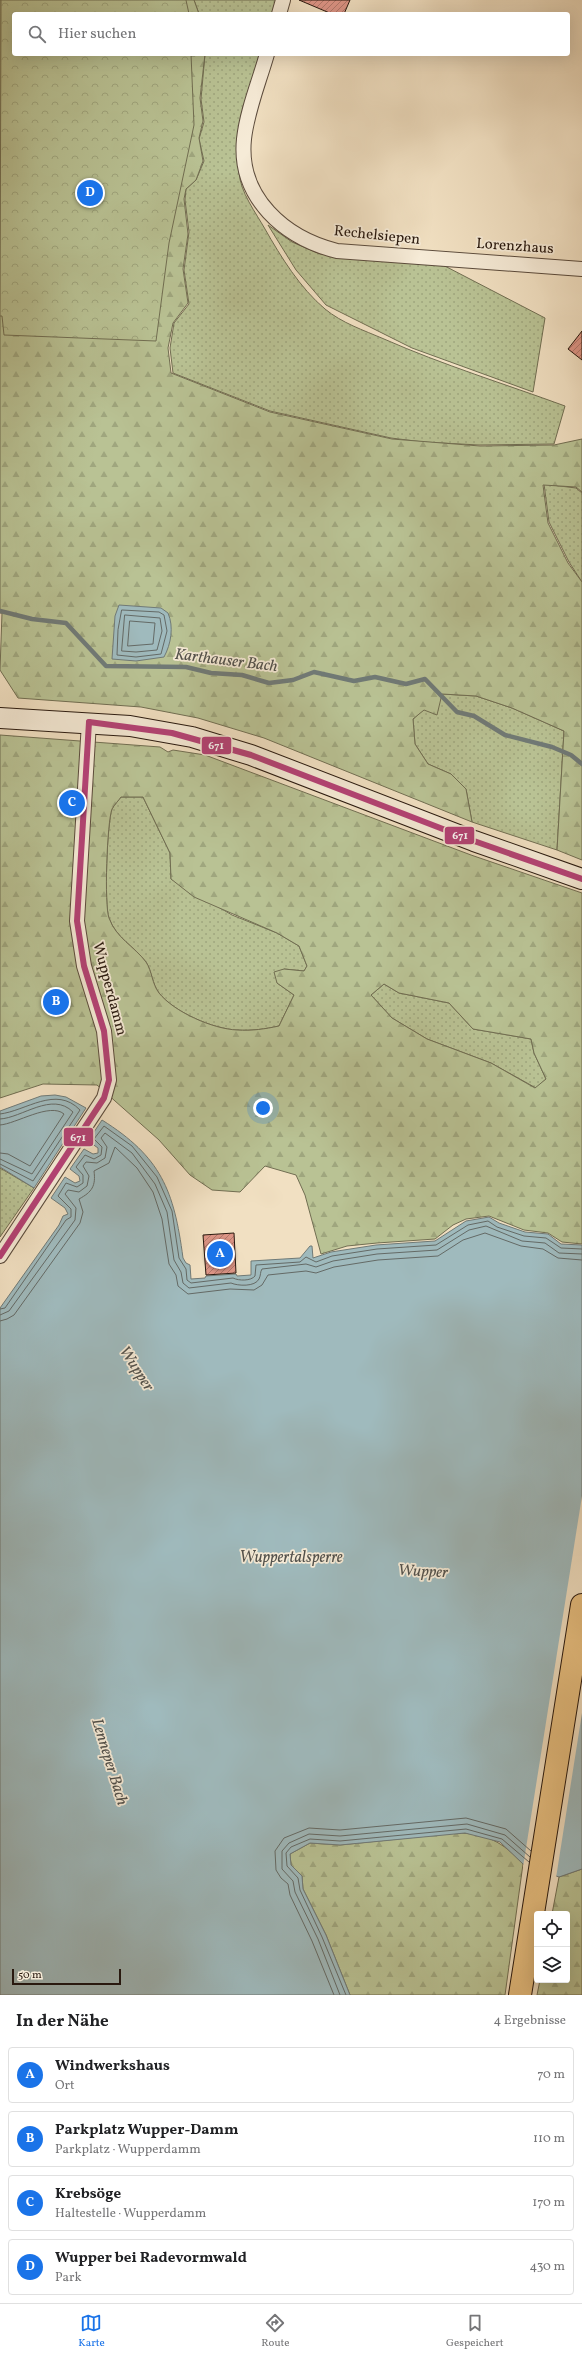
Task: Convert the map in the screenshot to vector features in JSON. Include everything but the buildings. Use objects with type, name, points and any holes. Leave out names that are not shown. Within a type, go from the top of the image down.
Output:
[{"type":"main road","points":[[521,1989],[582,1604]]},
{"type":"street","points":[[280,12],[283,0]]},
{"type":"street","name":"Rechelsiepen","points":[[266,56],[245,129],[243,152],[250,183],[271,216],[293,234],[322,247],[337,251],[446,259]]},
{"type":"street","name":"Lorenzhaus","points":[[446,259],[582,269]]},
{"type":"street","points":[[0,718],[89,722],[172,732],[251,755],[474,841],[582,879]]},
{"type":"street","name":"Wupperdamm","points":[[0,1256],[104,1098],[109,1080],[104,1031],[84,966],[77,921],[89,722]]},
{"type":"green space","points":[[0,0],[194,0],[198,12],[12,12],[12,56],[205,56],[200,98],[203,121],[199,138],[203,161],[196,180],[186,189],[184,199],[188,234],[183,269],[188,303],[173,323],[168,348],[171,373],[270,412],[392,439],[480,446],[554,445],[582,439],[582,492],[576,487],[543,485],[548,523],[568,563],[582,582],[582,860],[557,850],[564,731],[512,708],[476,696],[442,694],[437,715],[424,710],[413,719],[415,744],[428,764],[451,774],[466,789],[472,822],[264,738],[198,718],[141,707],[18,698],[0,670],[2,613],[0,613]]},
{"type":"green space","points":[[1,0],[186,0],[189,12],[12,12],[12,56],[191,56],[194,125],[169,243],[156,341],[4,335],[2,316],[0,316]]},
{"type":"green space","points":[[194,0],[280,0],[277,12],[198,12]]},
{"type":"green space","points":[[205,56],[263,56],[241,144],[239,158],[240,180],[249,202],[284,261],[299,282],[325,309],[361,329],[474,374],[565,406],[554,444],[479,445],[423,442],[391,438],[270,411],[173,373],[170,348],[174,323],[189,304],[184,270],[189,232],[185,200],[186,189],[196,180],[204,161],[199,139],[204,122],[201,99]]},
{"type":"green space","points":[[268,225],[292,242],[320,254],[441,264],[545,318],[533,392],[412,348],[326,305],[296,270]]},
{"type":"green space","points":[[544,484],[576,488],[582,493],[582,582],[569,562],[549,522]]},
{"type":"green space","points":[[442,694],[476,696],[512,708],[564,731],[557,850],[472,822],[466,789],[451,774],[428,764],[415,744],[413,719]]},
{"type":"green space","points":[[0,735],[160,747],[168,752],[173,750],[205,755],[471,855],[582,893],[582,1244],[562,1242],[548,1233],[524,1230],[489,1216],[466,1219],[453,1225],[435,1239],[347,1246],[321,1254],[305,1195],[296,1175],[265,1166],[240,1192],[212,1190],[190,1175],[159,1140],[97,1085],[43,1084],[0,1098]],"holes":[[[121,797],[143,797],[170,853],[171,879],[194,897],[277,933],[299,946],[307,966],[304,971],[284,969],[274,972],[277,983],[294,995],[279,1026],[253,1030],[227,1029],[206,1023],[184,1013],[174,1007],[159,993],[146,962],[116,931],[112,925],[107,910],[107,864],[110,817],[112,809]],[[384,984],[399,993],[449,1003],[473,1029],[531,1039],[534,1053],[546,1079],[535,1088],[491,1063],[427,1039],[392,1018],[371,995]]]},
{"type":"green space","points":[[121,797],[143,797],[170,853],[171,879],[232,915],[277,933],[299,946],[307,966],[304,971],[284,969],[277,983],[294,995],[279,1026],[253,1030],[227,1029],[206,1023],[184,1013],[174,1007],[159,993],[146,962],[116,931],[109,918],[107,910],[107,864],[110,817],[112,809]]},
{"type":"green space","points":[[384,984],[399,993],[449,1003],[473,1029],[531,1039],[534,1053],[546,1079],[536,1088],[491,1063],[427,1039],[392,1018],[371,995]]},
{"type":"green space","points":[[0,1168],[34,1188],[0,1237]]},
{"type":"green space","points":[[467,1833],[493,1840],[516,1856],[523,1864],[505,1995],[350,1995],[326,1935],[303,1889],[302,1876],[291,1865],[290,1854],[310,1843],[340,1845]]},
{"type":"green space","points":[[582,1869],[582,1995],[537,1995],[539,1983],[570,1983],[570,1911],[553,1911],[559,1877]]},
{"type":"water","points":[[119,605],[161,608],[168,613],[171,624],[171,635],[164,657],[136,661],[112,659],[115,616]]},
{"type":"water","points":[[55,1095],[66,1097],[86,1108],[34,1188],[0,1167],[0,1111],[41,1096]]},
{"type":"water","name":"Wuppertalsperre","points":[[102,1120],[122,1134],[138,1148],[151,1162],[161,1177],[169,1194],[175,1213],[183,1258],[186,1263],[190,1265],[191,1279],[205,1278],[206,1276],[236,1274],[237,1276],[251,1275],[251,1261],[300,1258],[310,1246],[312,1246],[313,1258],[331,1252],[376,1245],[435,1241],[466,1221],[489,1217],[499,1223],[525,1232],[548,1234],[561,1244],[582,1245],[582,1869],[559,1877],[523,1864],[500,1842],[465,1833],[340,1845],[310,1843],[290,1854],[291,1865],[302,1876],[303,1889],[326,1935],[350,1995],[0,1995],[0,1308],[59,1225],[63,1216],[68,1214],[65,1208],[51,1198],[65,1177],[75,1183],[80,1181],[79,1176],[70,1169],[84,1149],[93,1154],[98,1153],[98,1148],[88,1141]]},
{"type":"pier","points":[[582,1496],[582,1713],[556,1878],[523,1867]]},
{"type":"waterway","name":"Karthauser Bach","points":[[0,611],[32,619],[66,623],[106,666],[186,667],[211,673],[242,675],[269,683],[293,680],[314,672],[354,681],[375,677],[406,684],[425,679],[457,712],[474,716],[505,735],[552,747],[571,755],[582,764]]},
{"type":"transit line","name":"671","points":[[89,722],[172,733],[251,755],[474,841],[582,879]]},
{"type":"transit line","name":"671","points":[[0,1256],[104,1098],[109,1080],[104,1031],[84,966],[77,921],[89,722]]},
{"type":"place","name":"Wupper bei Radevormwald","points":[[90,193]]},
{"type":"place","name":"Krebsöge","points":[[72,803]]},
{"type":"place","name":"Parkplatz Wupper-Damm","points":[[56,1002]]},
{"type":"place","name":"Windwerkshaus","points":[[220,1254]]},
{"type":"water label","name":"Wupper","points":[[136,1369]]},
{"type":"water label","name":"Wupper","points":[[423,1572]]},
{"type":"water label","name":"Lenneper Bach","points":[[109,1762]]}]
